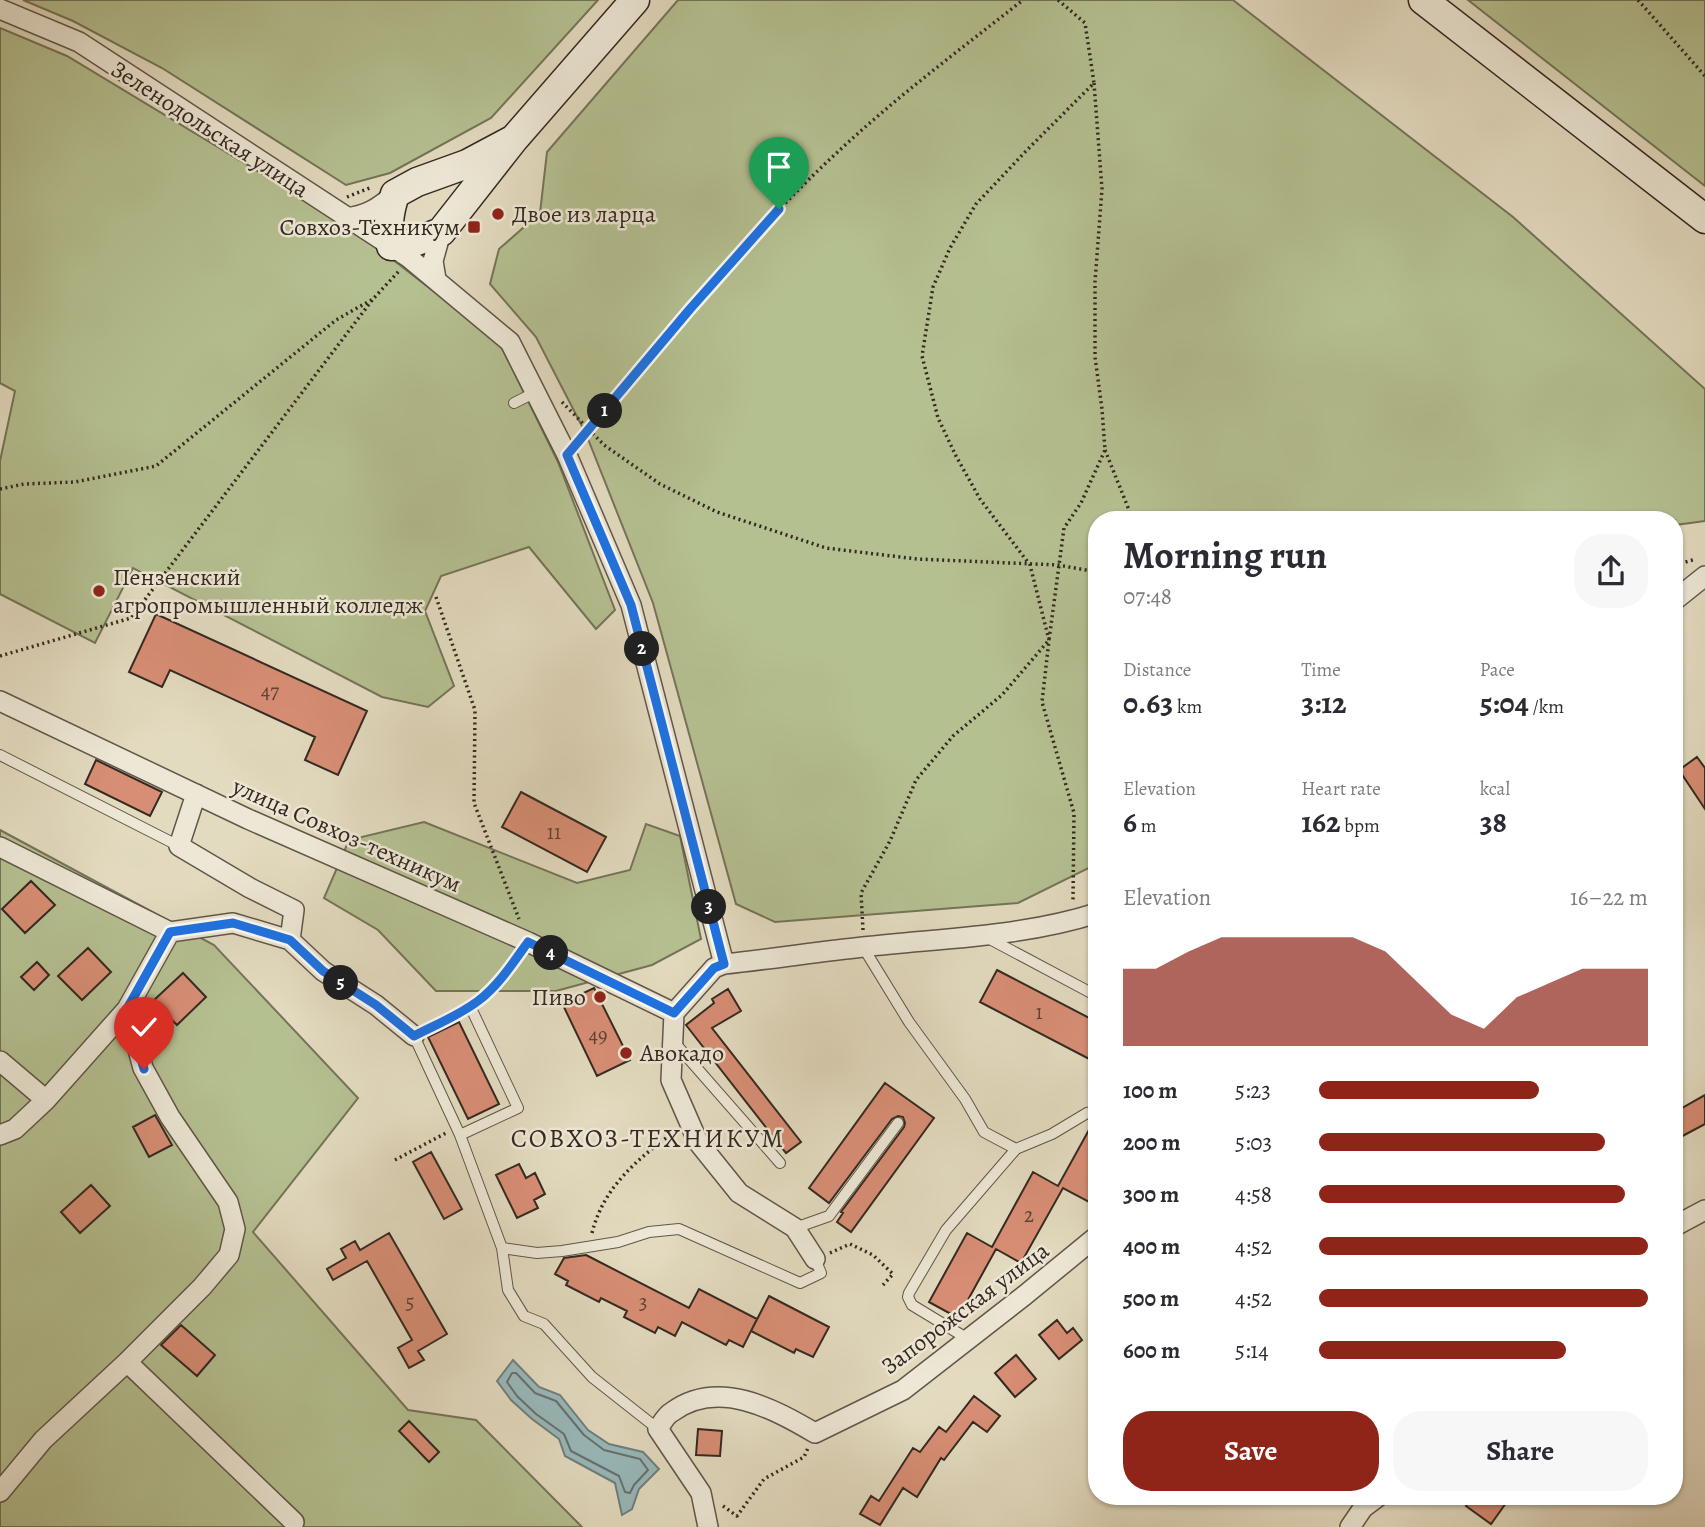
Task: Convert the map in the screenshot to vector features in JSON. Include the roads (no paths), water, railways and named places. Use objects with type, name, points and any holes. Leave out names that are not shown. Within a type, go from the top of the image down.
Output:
[{"type":"street","points":[[436,279],[433,261],[441,232],[514,139],[635,0]]},
{"type":"street","points":[[1423,0],[1705,219]]},
{"type":"street","name":"Зеленодольская улица","points":[[0,9],[79,42],[399,252],[436,279],[510,342],[567,455],[631,605],[724,964]]},
{"type":"street","points":[[345,218],[375,211],[395,194],[417,181],[467,164],[514,139]]},
{"type":"street","points":[[395,194],[387,226],[399,252],[409,244],[441,232]]},
{"type":"street","points":[[1683,594],[1705,576]]},
{"type":"street","name":"улица Совхоз-техникум","points":[[0,701],[196,794],[528,942],[674,1013]]},
{"type":"street","points":[[196,794],[179,846],[250,888],[294,910],[290,940]]},
{"type":"street","points":[[0,847],[170,932],[233,923],[290,940],[323,971],[376,1005],[414,1036]]},
{"type":"street","points":[[815,1259],[795,1228],[739,1193],[698,1142],[671,1080],[674,1013],[714,968],[724,964],[985,936],[1088,916]]},
{"type":"street","points":[[0,1135],[15,1129],[46,1100],[127,1009],[170,932]]},
{"type":"street","points":[[0,1492],[43,1440],[127,1362],[202,1287],[229,1255],[235,1229],[228,1202],[170,1117],[144,1069],[127,1009]]},
{"type":"street","points":[[0,1061],[46,1100]]},
{"type":"street","points":[[1683,1222],[1705,1210]]},
{"type":"street","name":"Запорожская улица","points":[[658,1429],[671,1412],[699,1399],[737,1398],[777,1411],[815,1433],[903,1390],[1088,1243]]},
{"type":"street","points":[[127,1362],[294,1522]]},
{"type":"street","points":[[658,1429],[701,1493],[708,1527]]},
{"type":"street","points":[[1350,1527],[1367,1505]]},
{"type":"lane","points":[[514,403],[536,392]]},
{"type":"lane","points":[[0,755],[179,846]]},
{"type":"lane","points":[[985,936],[1088,991]]},
{"type":"lane","points":[[528,942],[508,970],[480,1000],[414,1036],[459,1131],[502,1248],[508,1290],[524,1316],[544,1324],[592,1377],[658,1429]]},
{"type":"lane","points":[[863,947],[909,1022],[965,1099],[984,1132],[1016,1149]]},
{"type":"lane","points":[[459,1131],[518,1108],[470,1006]]},
{"type":"lane","points":[[671,1039],[780,1163]]},
{"type":"lane","points":[[968,1339],[912,1305],[909,1293],[946,1230],[1016,1149],[1052,1134],[1088,1113]]},
{"type":"lane","points":[[795,1228],[829,1216],[898,1123]]},
{"type":"lane","points":[[502,1248],[537,1253],[618,1242],[649,1232],[679,1229],[800,1283],[821,1273],[815,1259]]},
{"type":"water","points":[[513,1360],[539,1387],[560,1395],[588,1430],[609,1444],[643,1452],[659,1469],[639,1489],[632,1509],[622,1515],[615,1483],[565,1456],[559,1439],[511,1400],[497,1381]]},
{"type":"place","name":"Двое из ларца","points":[[498,214]]},
{"type":"place","name":"Совхоз-Техникум","points":[[474,227]]},
{"type":"place","name":"Пензенский агропромышленный колледж","points":[[99,591]]},
{"type":"place","name":"Пиво","points":[[600,997]]},
{"type":"place","name":"Авокадо","points":[[626,1053]]},
{"type":"district","name":"СОВХОЗ-ТЕХНИКУМ","points":[[648,1138]]}]
